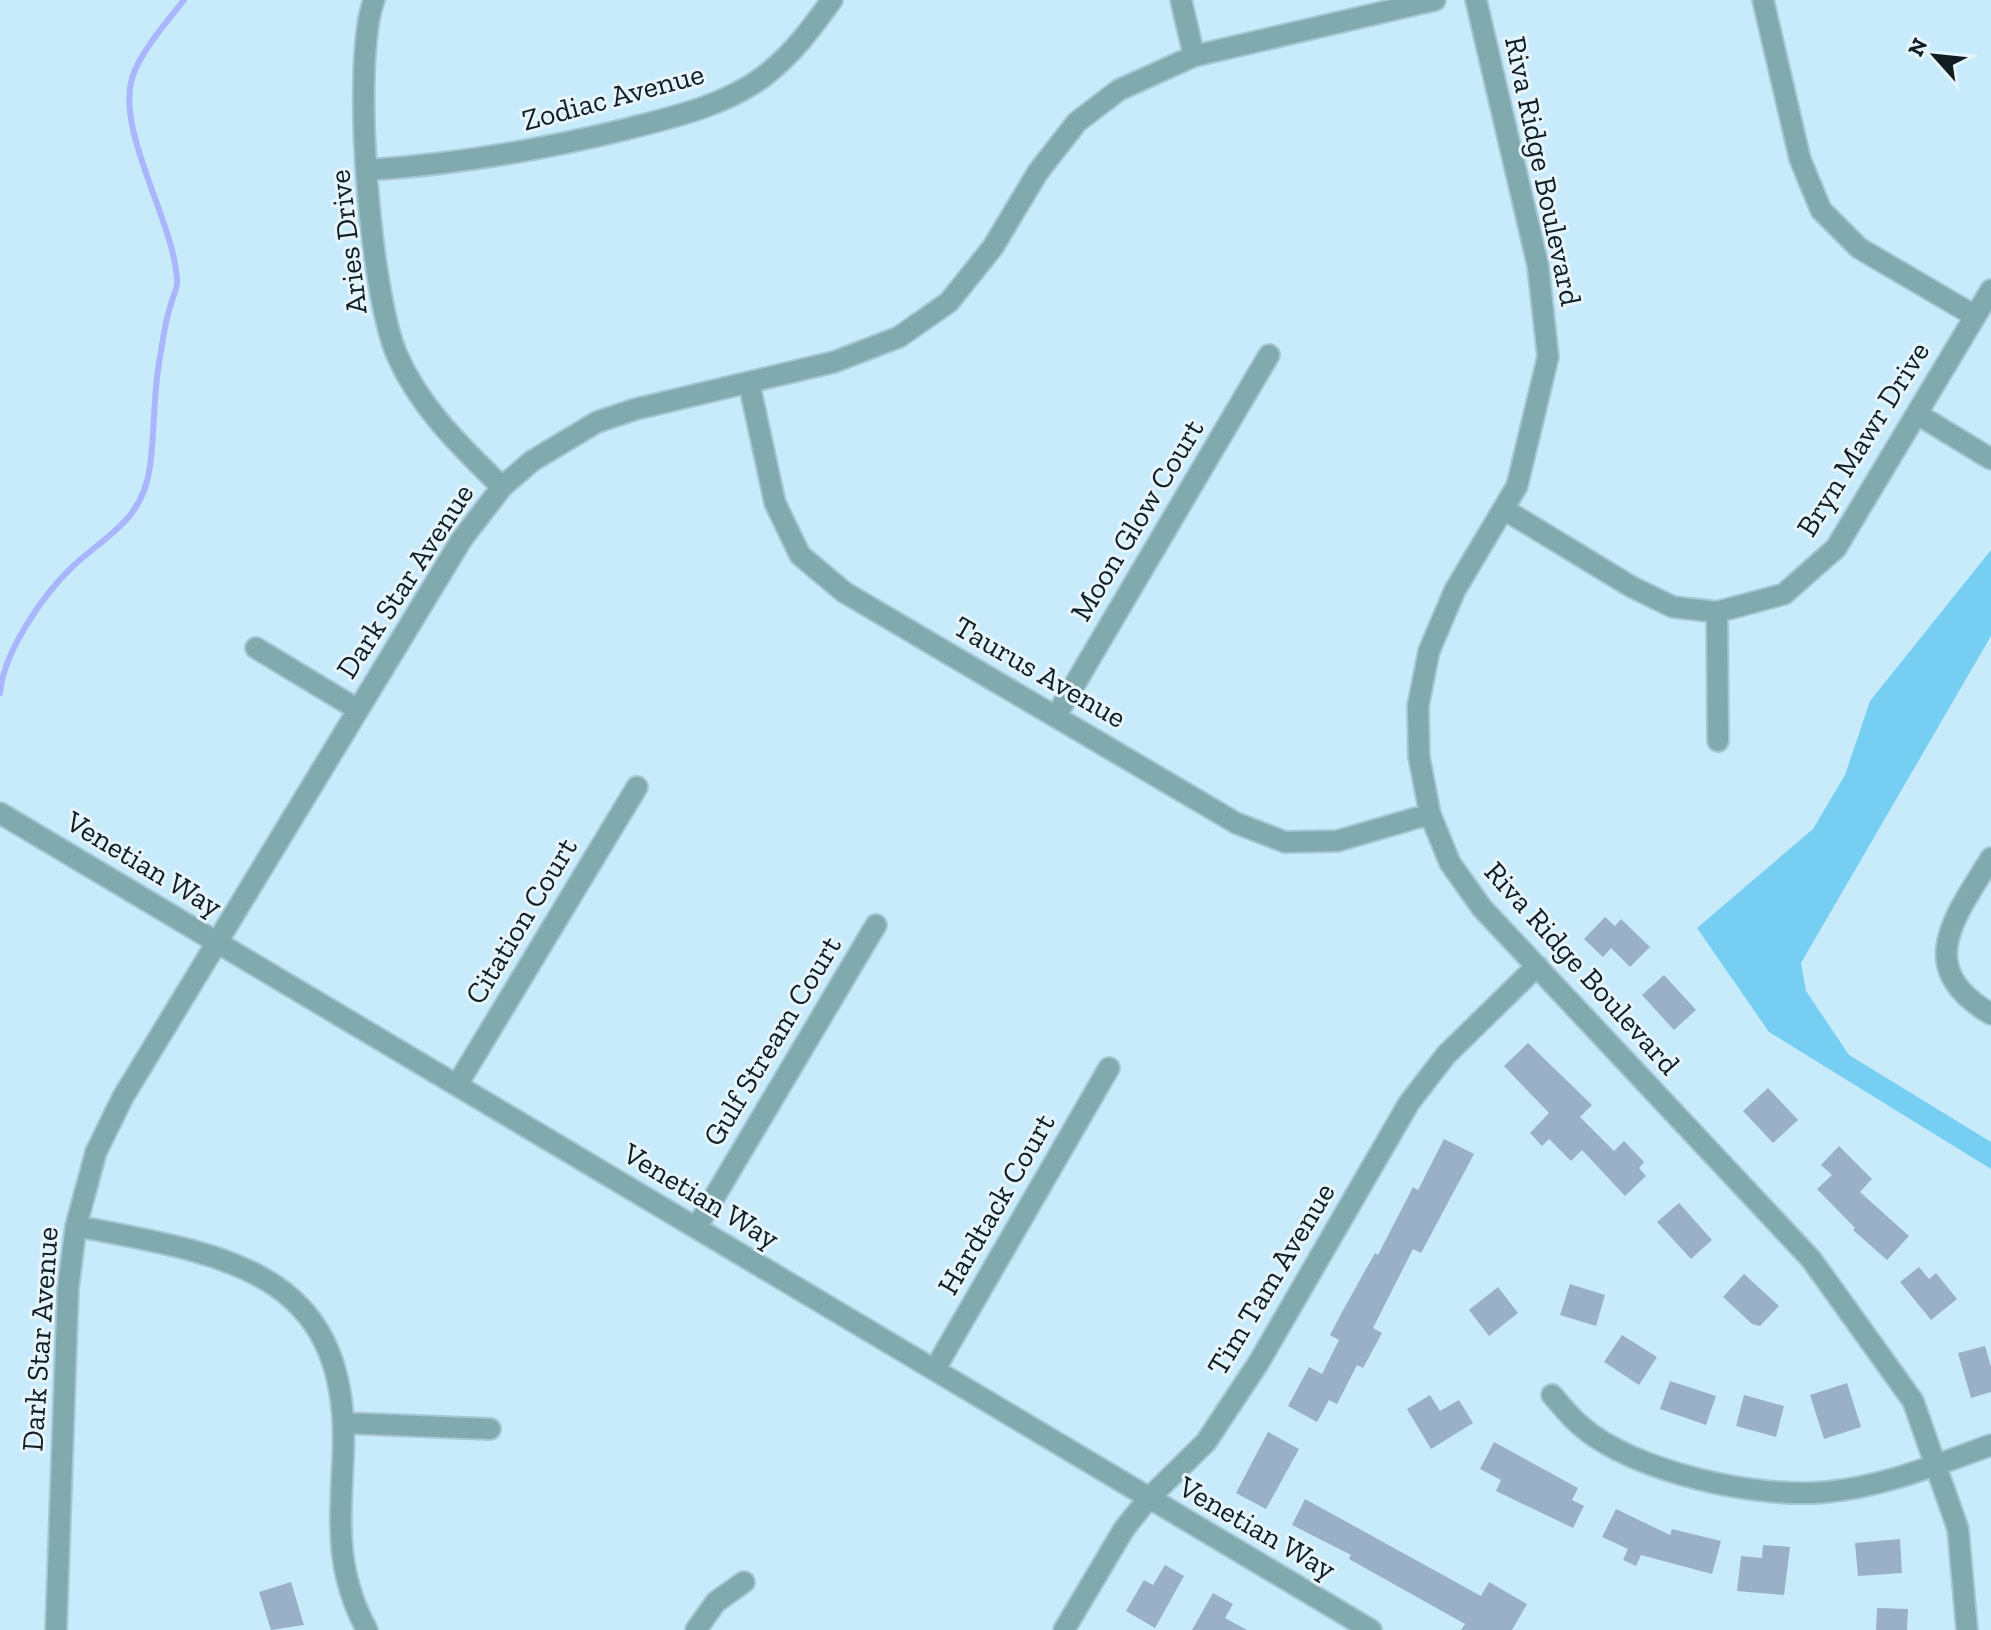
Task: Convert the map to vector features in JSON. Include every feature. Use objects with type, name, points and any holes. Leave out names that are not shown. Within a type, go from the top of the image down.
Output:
[{"type":"street","name":"Aries Drive","points":[[374,0],[363,67],[378,294],[397,354],[426,406],[502,487]]},
{"type":"street","name":"Zodiac Avenue","points":[[369,170],[458,164],[540,150],[672,118],[722,100],[762,78],[802,42],[832,0]]},
{"type":"street","points":[[1181,0],[1194,56]]},
{"type":"street","name":"Dark Star Avenue","points":[[56,1630],[68,1288],[76,1226],[96,1152],[123,1097],[357,709],[462,539],[502,487],[532,461],[597,422],[636,409],[834,362],[899,337],[949,302],[993,247],[1038,172],[1077,122],[1119,90],[1194,56],[1435,0]]},
{"type":"street","name":"Riva Ridge Boulevard","points":[[1476,0],[1538,266],[1548,357],[1517,486],[1455,590],[1429,651],[1418,706],[1419,757],[1430,814],[1450,863],[1482,908],[1811,1259],[1913,1401],[1938,1464],[1958,1529],[1967,1630]]},
{"type":"street","points":[[1763,0],[1800,159],[1821,210],[1859,248],[1975,316]]},
{"type":"street","name":"Bryn Mawr Drive","points":[[1505,510],[1645,594],[1673,607],[1717,612],[1784,594],[1836,548],[1991,290]]},
{"type":"street","name":"Moon Glow Court","points":[[1056,716],[1269,355]]},
{"type":"street","name":"Taurus Avenue","points":[[749,383],[775,503],[800,555],[844,592],[1236,823],[1285,842],[1337,841],[1430,814]]},
{"type":"street","points":[[1917,414],[1991,459]]},
{"type":"street","points":[[1717,612],[1718,741]]},
{"type":"street","points":[[256,648],[357,709]]},
{"type":"street","name":"Citation Court","points":[[457,1085],[637,787]]},
{"type":"street","name":"Venetian Way","points":[[0,813],[1371,1630]]},
{"type":"street","points":[[1991,858],[1955,917],[1946,941],[1946,967],[1959,991],[1991,1014]]},
{"type":"street","name":"Gulf Stream Court","points":[[696,1228],[876,925]]},
{"type":"street","name":"Tim Tam Avenue","points":[[1064,1630],[1124,1529],[1148,1499],[1206,1442],[1251,1373],[1409,1103],[1446,1055],[1537,966]]},
{"type":"street","name":"Hardtack Court","points":[[935,1369],[1109,1068]]},
{"type":"street","points":[[76,1226],[198,1250],[262,1275],[301,1307],[333,1355],[345,1423],[339,1536],[345,1580],[367,1630]]},
{"type":"street","points":[[1552,1395],[1582,1428],[1627,1454],[1693,1479],[1760,1490],[1825,1493],[1888,1480],[1991,1445]]},
{"type":"street","points":[[345,1423],[490,1429]]},
{"type":"street","points":[[696,1630],[716,1602],[744,1582]]},
{"type":"shaded area","points":[[1991,550],[1991,636],[1801,963],[1806,991],[1849,1055],[1991,1142],[1991,1169],[1769,1032],[1697,928],[1813,829],[1845,775],[1870,701]]},
{"type":"building","points":[[1605,917],[1615,926],[1621,919],[1650,947],[1630,967],[1611,948],[1603,957],[1584,939]]},
{"type":"building","points":[[1664,975],[1696,1010],[1674,1030],[1642,995]]},
{"type":"building","points":[[1528,1043],[1592,1105],[1580,1117],[1614,1151],[1624,1141],[1644,1162],[1639,1168],[1646,1176],[1625,1196],[1582,1150],[1571,1161],[1549,1139],[1542,1146],[1530,1133],[1549,1113],[1504,1066]]},
{"type":"building","points":[[1768,1088],[1798,1120],[1773,1143],[1743,1111]]},
{"type":"building","points":[[1444,1139],[1474,1154],[1421,1253],[1413,1249],[1373,1328],[1382,1333],[1363,1368],[1357,1365],[1337,1404],[1329,1400],[1317,1422],[1288,1406],[1309,1367],[1322,1374],[1339,1340],[1330,1335],[1375,1253],[1378,1255],[1413,1187],[1418,1190]]},
{"type":"building","points":[[1839,1146],[1872,1179],[1860,1192],[1909,1236],[1887,1260],[1853,1230],[1855,1228],[1817,1189],[1832,1175],[1821,1165]]},
{"type":"building","points":[[1679,1203],[1712,1240],[1691,1259],[1657,1222]]},
{"type":"building","points":[[1919,1267],[1929,1279],[1936,1273],[1957,1299],[1931,1320],[1900,1282]]},
{"type":"building","points":[[1744,1274],[1779,1306],[1760,1326],[1752,1324],[1723,1297]]},
{"type":"building","points":[[1570,1284],[1605,1295],[1596,1326],[1560,1315]]},
{"type":"building","points":[[1498,1287],[1518,1313],[1489,1336],[1469,1310]]},
{"type":"building","points":[[1622,1335],[1657,1357],[1639,1385],[1604,1362]]},
{"type":"building","points":[[1985,1346],[1991,1367],[1991,1392],[1971,1398],[1958,1353]]},
{"type":"building","points":[[1670,1381],[1716,1396],[1706,1425],[1660,1409]]},
{"type":"building","points":[[1847,1383],[1861,1427],[1824,1439],[1810,1395]]},
{"type":"building","points":[[1430,1395],[1440,1411],[1459,1400],[1473,1423],[1431,1449],[1407,1409]]},
{"type":"building","points":[[1744,1395],[1784,1406],[1776,1437],[1736,1426]]},
{"type":"building","points":[[1268,1432],[1299,1449],[1266,1509],[1236,1493]]},
{"type":"building","points":[[1494,1442],[1578,1488],[1572,1500],[1584,1506],[1573,1528],[1496,1491],[1501,1480],[1480,1469]]},
{"type":"building","points":[[1305,1499],[1481,1596],[1489,1582],[1527,1604],[1512,1630],[1461,1630],[1465,1624],[1349,1559],[1351,1555],[1292,1525]]},
{"type":"building","points":[[1616,1509],[1670,1535],[1672,1529],[1721,1541],[1712,1574],[1641,1555],[1636,1566],[1623,1560],[1628,1549],[1602,1537]]},
{"type":"building","points":[[1900,1539],[1902,1573],[1858,1576],[1855,1543]]},
{"type":"building","points":[[1763,1545],[1790,1547],[1784,1595],[1737,1591],[1741,1556],[1762,1558]]},
{"type":"building","points":[[1165,1565],[1184,1576],[1155,1628],[1126,1611],[1144,1580],[1153,1585]]},
{"type":"building","points":[[291,1582],[304,1625],[271,1630],[259,1592]]},
{"type":"building","points":[[1213,1593],[1233,1604],[1225,1618],[1247,1630],[1192,1630]]},
{"type":"building","points":[[1877,1608],[1908,1609],[1907,1630],[1876,1630]]},
{"type":"waterway","points":[[0,693],[8,660],[37,609],[71,568],[121,525],[140,500],[146,485],[152,452],[158,371],[177,281],[174,257],[137,144],[130,92],[140,60],[184,0]]}]
